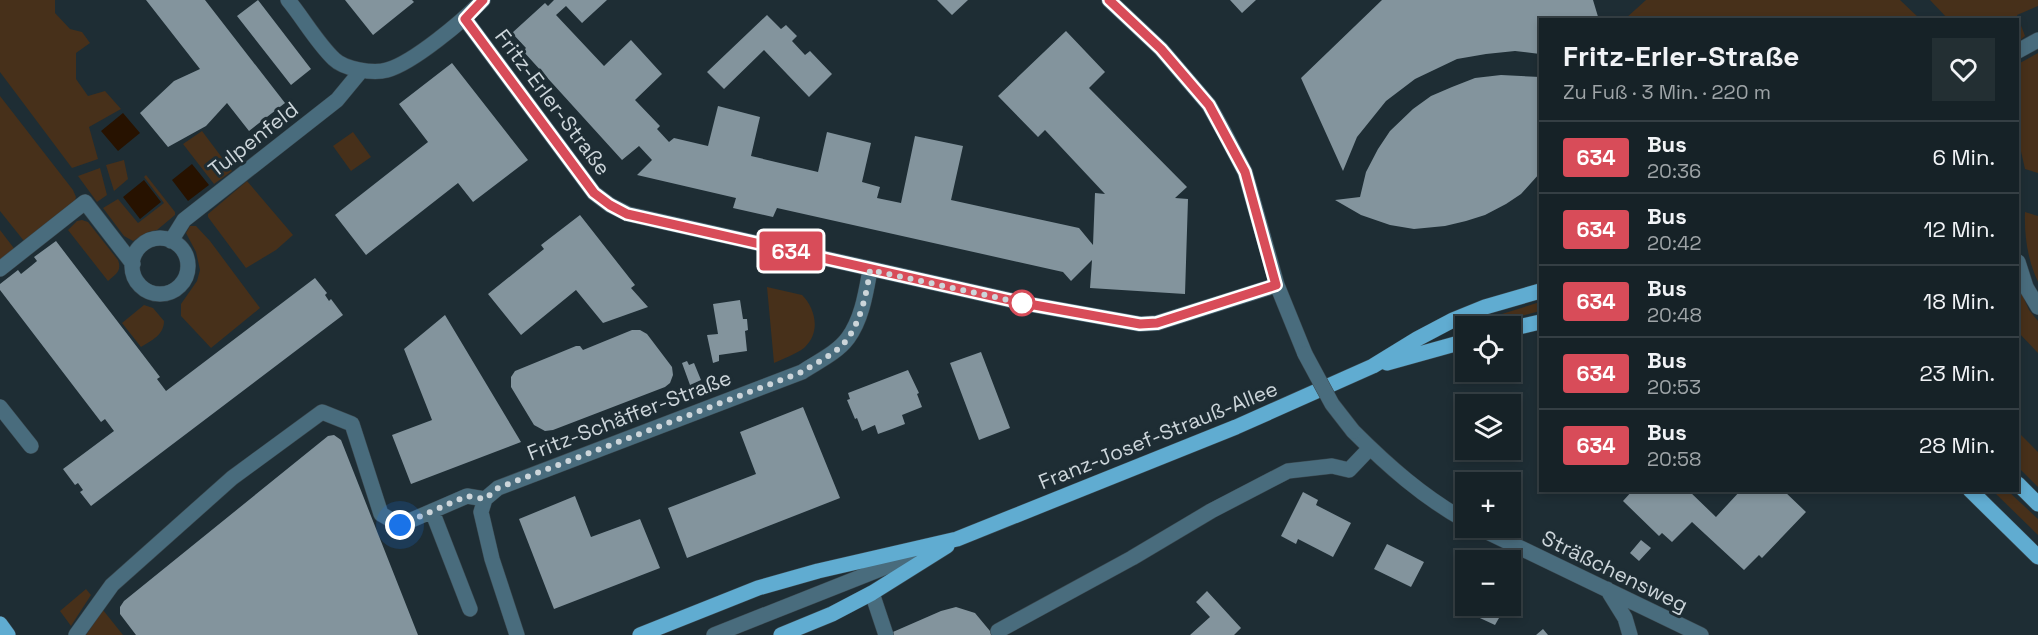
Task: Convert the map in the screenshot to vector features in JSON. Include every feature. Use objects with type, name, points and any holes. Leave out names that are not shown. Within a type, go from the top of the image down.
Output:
[{"type":"main road","name":"Franz-Josef-Strauß-Allee","points":[[640,635],[758,588],[818,571],[957,539],[1236,427],[1372,366],[1453,320],[1485,307],[1539,291]]},
{"type":"main road","points":[[1521,326],[1539,322]]},
{"type":"main road","name":"Franz-Josef-Strauß-Allee","points":[[1372,366],[1455,344]]},
{"type":"main road","points":[[2019,485],[2038,504]]},
{"type":"main road","points":[[1972,492],[2038,557]]},
{"type":"main road","name":"Franz-Josef-Strauß-Allee","points":[[781,635],[832,614],[872,593],[957,539]]},
{"type":"main road","points":[[0,624],[8,635]]},
{"type":"street","points":[[288,0],[335,60],[361,71],[385,71],[400,65],[465,19],[483,0]]},
{"type":"street","points":[[1109,0],[1161,49],[1209,105],[1245,172],[1276,285],[1305,354],[1332,404],[1353,431],[1414,488],[1434,503],[1455,514]]},
{"type":"street","name":"Fritz-Erler-Straße","points":[[465,19],[594,193],[627,214],[1023,303],[1140,324],[1157,323],[1276,285]]},
{"type":"street","points":[[2019,50],[2038,40]]},
{"type":"street","name":"Tulpenfeld","points":[[171,241],[184,220],[337,100],[361,71]]},
{"type":"street","points":[[0,269],[85,202],[133,264]]},
{"type":"street","points":[[154,240],[171,241],[184,252],[188,261],[185,279],[172,291],[164,294],[146,291],[135,278],[133,264],[139,248],[154,240]]},
{"type":"street","points":[[2019,265],[2026,287],[2038,307]]},
{"type":"street","name":"Fritz-Schäffer-Straße","points":[[485,499],[498,488],[802,372],[848,338],[865,301],[870,270]]},
{"type":"street","points":[[0,407],[31,446]]},
{"type":"street","points":[[76,635],[112,585],[232,478],[322,412],[352,424],[381,513],[400,525],[467,496],[485,499],[481,512],[492,559],[517,635]]},
{"type":"street","points":[[998,631],[1132,558],[1211,511],[1288,471],[1332,466],[1348,470],[1370,448]]},
{"type":"street","points":[[432,511],[470,609]]},
{"type":"street","name":"Sträßchensweg","points":[[1499,538],[1694,634]]},
{"type":"street","name":"Franz-Josef-Strauß-Allee","points":[[714,635],[957,539]]},
{"type":"street","points":[[1606,590],[1624,618],[1630,635]]},
{"type":"street","points":[[872,593],[886,634]]},
{"type":"shaded area","points":[[0,0],[55,0],[55,13],[70,29],[82,32],[90,43],[76,53],[76,79],[88,96],[105,91],[121,109],[89,127],[98,159],[72,168],[0,72]]},
{"type":"shaded area","points":[[1646,0],[1900,0],[1919,18],[1626,18]]},
{"type":"shaded area","points":[[1930,0],[2038,0],[2038,6],[2017,15],[2018,18],[1947,18]]},
{"type":"shaded area","points":[[2019,20],[2025,36],[2019,41]]},
{"type":"shaded area","points":[[2038,53],[2038,173],[2025,169],[2019,142],[2020,63]]},
{"type":"shaded area","points":[[0,96],[73,190],[76,197],[73,207],[24,241],[0,211]]},
{"type":"shaded area","points":[[123,113],[140,133],[118,151],[101,131]]},
{"type":"shaded area","points":[[202,131],[232,171],[214,184],[183,144]]},
{"type":"shaded area","points":[[353,132],[371,157],[351,171],[333,146]]},
{"type":"shaded area","points":[[124,160],[128,179],[114,191],[106,165]]},
{"type":"shaded area","points":[[192,164],[209,185],[188,201],[172,180]]},
{"type":"shaded area","points":[[100,168],[107,195],[97,202],[78,176]]},
{"type":"shaded area","points":[[146,175],[175,215],[157,230],[148,232],[133,241],[124,236],[103,208],[118,199],[138,223],[164,203],[144,177]]},
{"type":"shaded area","points":[[144,180],[161,202],[140,219],[123,197]]},
{"type":"shaded area","points":[[247,181],[293,235],[276,250],[246,268],[208,214]]},
{"type":"shaded area","points":[[2025,212],[2038,216],[2038,282],[2027,248]]},
{"type":"shaded area","points":[[77,221],[88,222],[118,260],[119,270],[108,281],[68,230]]},
{"type":"shaded area","points":[[190,226],[196,226],[210,241],[260,308],[211,348],[181,316],[181,304],[197,281],[200,270],[196,252],[186,233]]},
{"type":"shaded area","points":[[0,230],[16,251],[0,264]]},
{"type":"shaded area","points":[[767,287],[802,295],[811,307],[815,321],[813,335],[804,348],[774,363]]},
{"type":"shaded area","points":[[2019,287],[2029,310],[2038,321],[2038,353],[2019,333]]},
{"type":"shaded area","points":[[1539,302],[1539,311],[1521,316],[1495,316]]},
{"type":"shaded area","points":[[144,305],[153,308],[164,321],[160,334],[141,347],[122,323]]},
{"type":"shaded area","points":[[2019,433],[2038,452],[2038,487],[2019,468]]},
{"type":"shaded area","points":[[1994,492],[2009,492],[2038,519],[2038,535]]},
{"type":"shaded area","points":[[86,589],[91,595],[71,626],[60,611]]},
{"type":"shaded area","points":[[103,610],[123,635],[86,635]]},
{"type":"building","points":[[146,0],[205,0],[285,103],[249,131],[227,103],[206,126],[168,147],[140,113],[174,81],[200,69]]},
{"type":"building","points":[[258,0],[311,69],[291,85],[237,16]]},
{"type":"building","points":[[345,0],[412,0],[414,2],[373,35]]},
{"type":"building","points":[[554,0],[607,0],[582,23],[566,6],[556,15],[604,66],[631,40],[662,74],[635,100],[660,126],[657,129],[669,142],[674,138],[708,146],[718,106],[760,117],[751,156],[818,172],[827,132],[871,143],[862,182],[880,187],[877,198],[901,203],[915,136],[963,146],[951,200],[1079,228],[1093,245],[1095,193],[1105,194],[1045,130],[1038,137],[998,96],[1066,31],[1105,72],[1089,88],[1187,187],[1175,198],[1188,199],[1185,294],[1090,288],[1092,260],[1071,281],[1063,272],[777,208],[773,217],[733,208],[736,198],[637,175],[652,160],[639,146],[622,160],[523,51],[526,48],[512,33],[545,3],[548,6]]},
{"type":"building","points":[[937,0],[968,0],[952,15]]},
{"type":"building","points":[[1230,0],[1256,0],[1242,13]]},
{"type":"building","points":[[1382,0],[1593,0],[1598,18],[1539,18],[1539,54],[1515,51],[1457,59],[1415,79],[1386,101],[1357,137],[1343,171],[1301,78]]},
{"type":"building","points":[[767,15],[781,29],[786,25],[797,36],[792,41],[805,55],[810,51],[832,74],[809,97],[764,50],[724,89],[707,72]]},
{"type":"building","points":[[452,63],[528,160],[473,202],[458,183],[366,255],[335,215],[428,142],[399,104]]},
{"type":"building","points":[[1501,75],[1539,77],[1539,174],[1521,194],[1485,215],[1445,226],[1414,229],[1390,225],[1361,215],[1335,200],[1360,197],[1366,172],[1378,149],[1390,131],[1413,109],[1431,96],[1475,78]]},
{"type":"building","points":[[580,215],[635,285],[631,288],[648,307],[603,323],[576,290],[521,335],[488,294],[544,249],[541,245]]},
{"type":"building","points":[[56,241],[160,377],[157,379],[166,391],[315,278],[327,293],[325,295],[329,301],[331,299],[343,315],[91,506],[80,492],[83,490],[78,483],[75,485],[63,469],[114,431],[105,419],[101,422],[0,290],[0,284],[18,270],[21,274],[37,261],[34,257]]},
{"type":"building","points":[[740,300],[743,319],[747,319],[748,330],[745,331],[747,351],[719,355],[719,361],[713,363],[707,335],[718,334],[713,304]]},
{"type":"building","points":[[445,315],[521,442],[411,484],[392,435],[432,420],[404,349]]},
{"type":"building","points":[[632,330],[640,330],[647,334],[672,367],[673,375],[670,383],[665,387],[553,430],[545,431],[534,425],[511,387],[511,377],[515,371],[576,346],[580,346],[583,350]]},
{"type":"building","points":[[981,352],[1010,428],[979,440],[950,363]]},
{"type":"building","points":[[687,361],[689,365],[694,363],[701,380],[690,385],[682,363]]},
{"type":"building","points":[[908,370],[919,393],[917,394],[922,407],[902,415],[905,424],[878,434],[875,425],[862,431],[847,400],[850,399],[848,393]]},
{"type":"building","points":[[803,407],[840,498],[687,558],[668,508],[756,474],[740,432]]},
{"type":"building","points":[[334,435],[341,440],[418,635],[136,635],[120,614],[120,607],[124,601],[328,436]]},
{"type":"building","points":[[1303,492],[1318,500],[1316,505],[1351,523],[1333,557],[1298,539],[1296,544],[1281,536]]},
{"type":"building","points":[[1631,492],[1690,492],[1716,517],[1739,492],[1785,492],[1806,512],[1762,558],[1759,555],[1744,570],[1692,522],[1672,542],[1662,533],[1659,536],[1623,501]]},
{"type":"building","points":[[575,496],[591,537],[640,519],[660,568],[554,609],[519,519]]},
{"type":"building","points":[[1641,540],[1651,548],[1639,561],[1630,553]]},
{"type":"building","points":[[1387,544],[1424,562],[1411,587],[1374,569]]},
{"type":"building","points":[[1207,591],[1241,628],[1234,635],[1190,635],[1210,617],[1196,602]]},
{"type":"building","points":[[956,607],[975,613],[990,631],[996,628],[1000,635],[886,635],[941,611]]},
{"type":"building","points":[[1476,616],[1500,616],[1495,625]]},
{"type":"building","points":[[1543,629],[1548,635],[1536,635]]},
{"type":"bus line","name":"634","points":[[483,0],[465,19],[594,193],[627,214],[1023,303],[1140,324],[1157,323],[1276,285],[1245,172],[1209,105],[1161,49],[1109,0]]},
{"type":"route","points":[[400,525],[467,496],[485,499],[498,488],[802,372],[848,338],[865,301],[870,270],[1022,303]]}]
